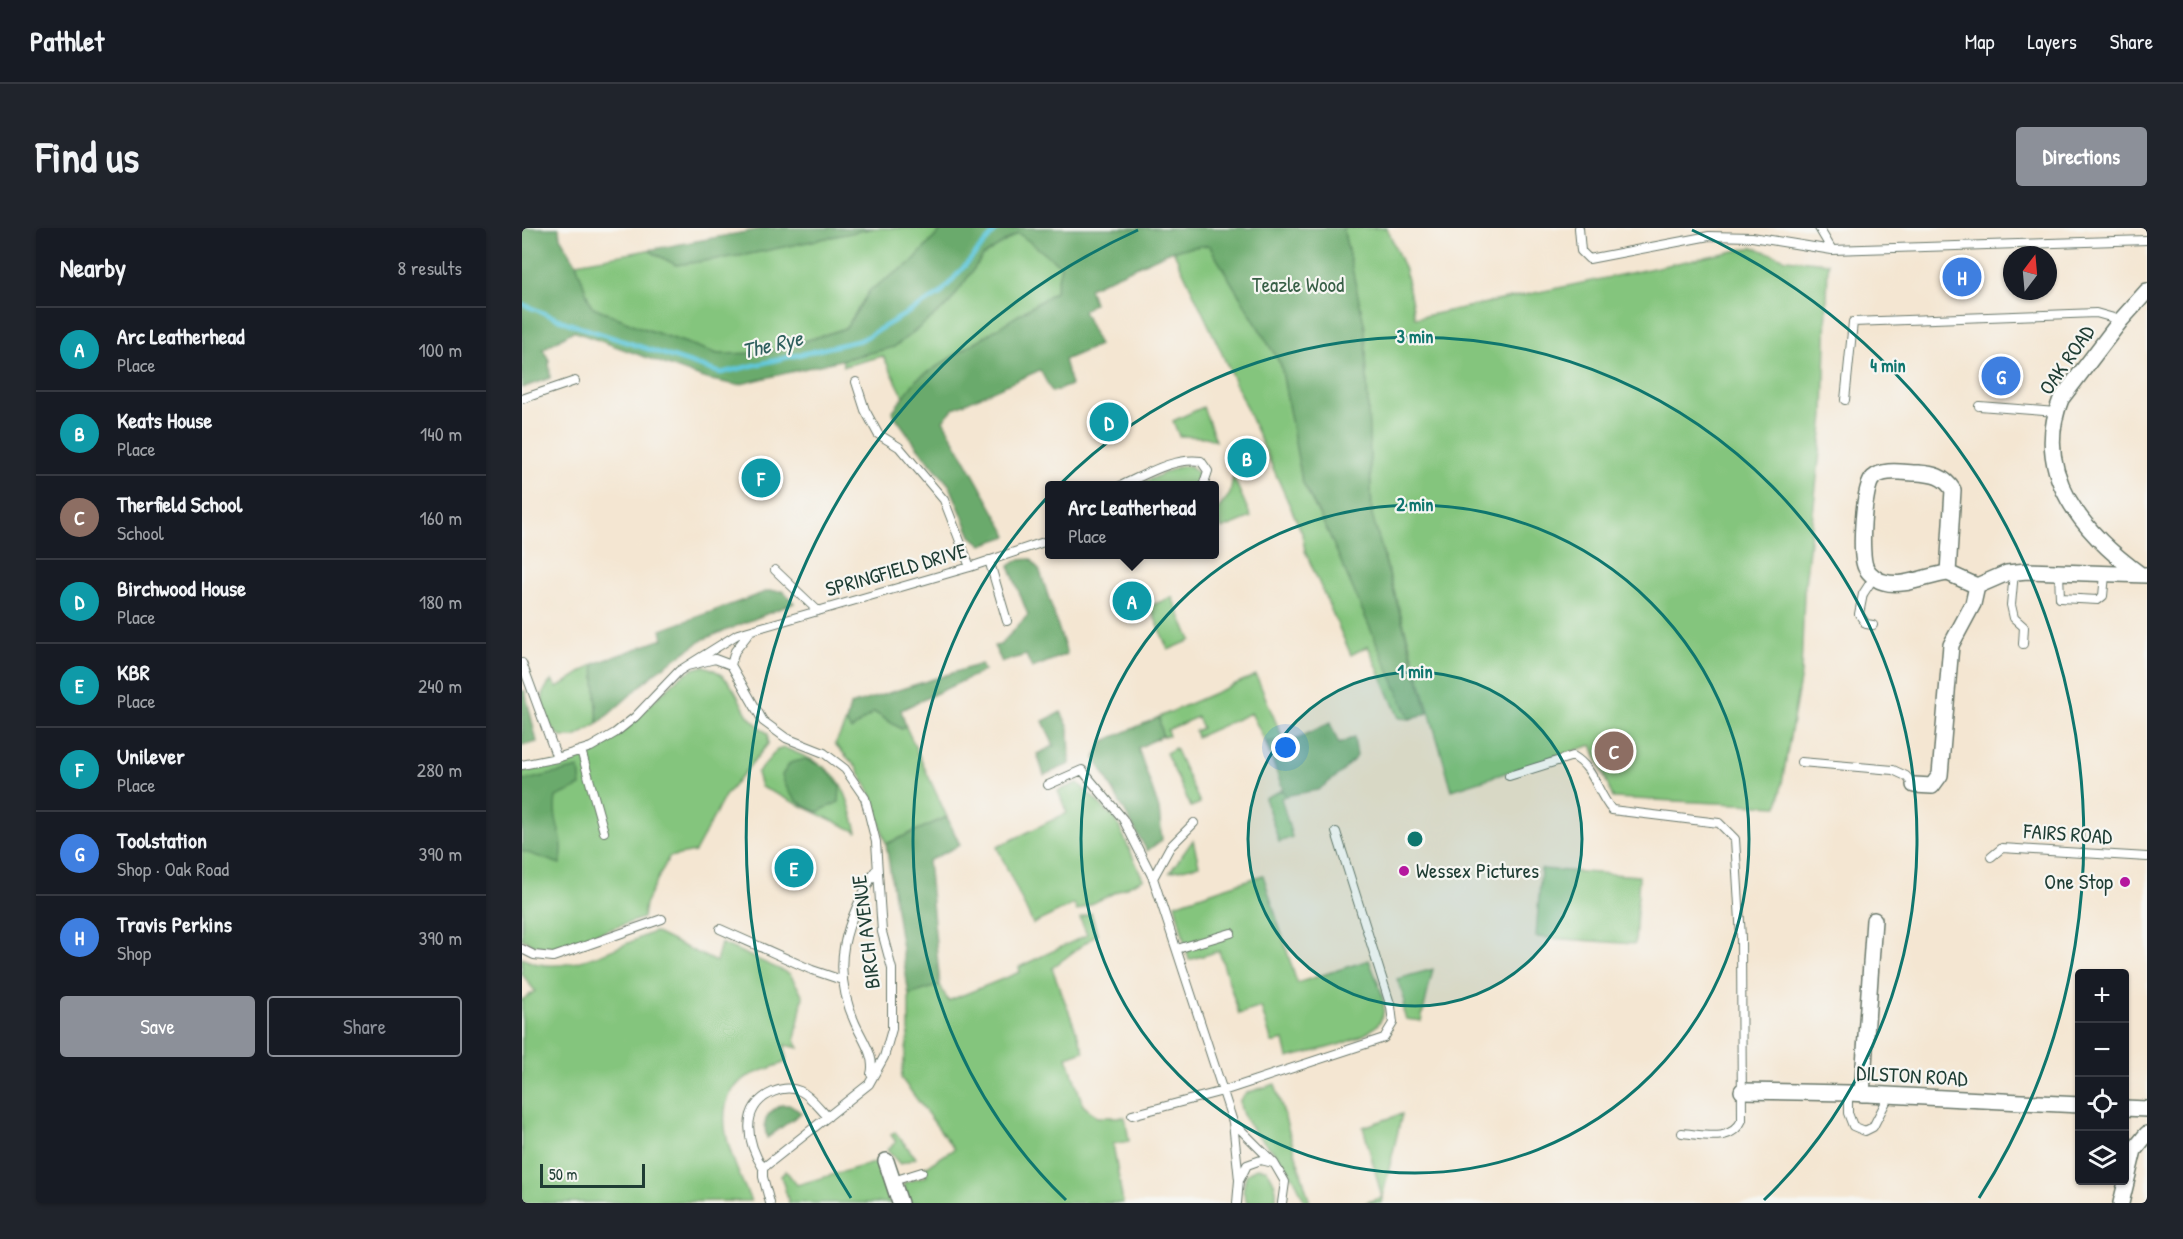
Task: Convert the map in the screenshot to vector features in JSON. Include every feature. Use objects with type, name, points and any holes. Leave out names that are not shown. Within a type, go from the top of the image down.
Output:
[{"type":"street","name":"OAK ROAD","points":[[2144,575],[2097,540],[2064,494],[2055,474],[2053,456],[2056,412],[2061,399],[2121,320],[2147,291]]},
{"type":"street","points":[[1948,573],[1953,490],[1949,483],[1934,474],[1887,472],[1871,479],[1866,487],[1863,558],[1866,568],[1874,577],[1884,582],[1897,584],[1948,573],[1977,586],[2014,572],[2105,576],[2144,575]]},
{"type":"street","points":[[1914,785],[1932,786],[1940,775],[1951,645],[1973,604],[1977,586]]},
{"type":"street","points":[[1855,1093],[1874,920]]},
{"type":"street","name":"DILSTON ROAD","points":[[1742,1091],[1855,1093],[2075,1105]]},
{"type":"street","points":[[2129,1108],[2147,1109]]},
{"type":"street","points":[[2121,1203],[2134,1150],[2147,1134]]},
{"type":"street","points":[[886,1161],[900,1203]]},
{"type":"lane","points":[[1579,228],[1581,251],[1589,259],[1709,236],[1752,237],[1832,250],[2147,240]]},
{"type":"lane","points":[[1819,228],[1832,250]]},
{"type":"lane","points":[[1845,400],[1853,322],[2096,313],[2121,320]]},
{"type":"lane","points":[[522,399],[575,381]]},
{"type":"lane","points":[[856,382],[865,410],[878,434],[899,447],[944,500],[970,567]]},
{"type":"lane","points":[[1978,406],[2056,412]]},
{"type":"lane","points":[[1131,481],[1176,461],[1190,460],[1201,461],[1208,471],[1205,481]]},
{"type":"lane","name":"SPRINGFIELD DRIVE","points":[[522,765],[557,758],[581,750],[622,727],[687,666],[738,634],[970,567],[1045,542]]},
{"type":"lane","points":[[989,560],[1006,621]]},
{"type":"lane","points":[[774,570],[818,611]]},
{"type":"lane","points":[[2014,572],[2011,605],[2014,618],[2025,627],[2023,644]]},
{"type":"lane","points":[[2059,573],[2060,598],[2098,600],[2103,596],[2105,576]]},
{"type":"lane","points":[[1873,626],[1866,624],[1859,614],[1863,594],[1874,577]]},
{"type":"lane","points":[[687,666],[715,659],[731,665],[742,639],[751,631]]},
{"type":"lane","points":[[522,663],[557,758]]},
{"type":"lane","name":"BIRCH AVENUE","points":[[731,665],[763,721],[786,738],[824,753],[845,769],[865,798],[876,842],[882,932],[892,969],[892,1029],[884,1058],[869,1084],[764,1168]]},
{"type":"lane","points":[[581,750],[604,832]]},
{"type":"lane","points":[[1509,776],[1573,756],[1588,765],[1601,796],[1612,810],[1719,823],[1735,839],[1741,938],[1742,1120],[1737,1129],[1729,1135],[1682,1133]]},
{"type":"lane","points":[[1801,762],[1893,770],[1906,776],[1914,785]]},
{"type":"lane","points":[[1048,785],[1082,770],[1123,819],[1153,878],[1233,1122],[1239,1180],[1237,1203]]},
{"type":"lane","points":[[1153,878],[1170,847],[1194,823]]},
{"type":"lane","points":[[1132,1115],[1223,1091],[1384,1038],[1393,1023],[1391,1007],[1336,832]]},
{"type":"lane","name":"FAIRS ROAD","points":[[1991,857],[2002,848],[2147,857]]},
{"type":"lane","points":[[869,1084],[874,1064],[854,1020],[842,980],[841,961],[846,933],[877,869]]},
{"type":"lane","points":[[522,949],[534,955],[553,957],[662,919]]},
{"type":"lane","points":[[720,928],[812,970],[842,980]]},
{"type":"lane","points":[[1176,949],[1231,933]]},
{"type":"lane","points":[[770,1203],[763,1177],[764,1168],[752,1151],[750,1113],[764,1096],[788,1088],[801,1092],[828,1117]]},
{"type":"lane","points":[[1855,1093],[1848,1113],[1853,1126],[1865,1131],[1873,1127],[1889,1096]]},
{"type":"lane","points":[[1233,1122],[1274,1163],[1285,1182],[1282,1203]]},
{"type":"lane","points":[[1239,1180],[1247,1165],[1261,1160],[1274,1163]]},
{"type":"lane","points":[[893,1181],[922,1172]]},
{"type":"green space","name":"Teazle Wood","points":[[522,228],[559,228],[560,237],[576,263],[591,306],[637,326],[718,354],[767,353],[846,328],[870,290],[912,262],[943,228],[1343,228],[1365,328],[1372,515],[1428,713],[1410,719],[1329,534],[1302,481],[1281,365],[1209,245],[1173,250],[1089,288],[1094,303],[1083,311],[1099,345],[1064,360],[1071,385],[1052,392],[1040,370],[954,408],[943,420],[1008,536],[982,545],[971,536],[950,486],[892,412],[917,379],[1055,292],[1061,266],[1018,233],[983,256],[948,305],[894,347],[737,385],[706,379],[573,331],[543,349],[549,360],[550,378],[522,388]]},
{"type":"green space","points":[[767,228],[874,228],[745,255],[676,265],[648,250]]},
{"type":"green space","points":[[874,228],[943,228],[912,262],[870,290],[846,328],[767,353],[718,354],[637,326],[591,306],[576,263],[648,250],[676,265],[745,255]]},
{"type":"green space","points":[[1343,228],[1387,228],[1405,270],[1415,318],[1753,247],[1786,259],[1828,263],[1824,416],[1804,593],[1801,674],[1778,806],[1613,798],[1592,745],[1452,790],[1372,515],[1365,328]]},
{"type":"green space","points":[[1018,232],[1061,266],[1055,292],[917,379],[904,397],[883,356],[844,366],[842,360],[894,347],[948,305],[983,256]]},
{"type":"green space","points":[[1209,245],[1281,365],[1302,481],[1329,534],[1410,719],[1399,718],[1368,646],[1351,655],[1305,551],[1302,533],[1173,250]]},
{"type":"green space","points":[[1203,407],[1216,441],[1206,437],[1179,436],[1173,421]]},
{"type":"green space","points":[[1180,466],[1191,466],[1198,474],[1197,481],[1147,481]]},
{"type":"green space","points":[[1233,476],[1251,517],[1222,529],[1219,522],[1219,508],[1230,494]]},
{"type":"green space","points":[[1031,559],[1040,571],[1067,654],[1032,668],[1026,655],[1002,662],[994,646],[1000,645],[1028,615],[1009,566],[1018,560]]},
{"type":"green space","points":[[768,591],[783,591],[794,603],[704,639],[656,672],[598,724],[594,664],[663,639],[661,630]]},
{"type":"green space","points":[[1172,597],[1191,640],[1168,650],[1150,606]]},
{"type":"green space","points":[[594,664],[598,724],[575,737],[561,737],[546,717],[542,702],[543,694],[552,680],[557,688]]},
{"type":"green space","points":[[981,664],[984,671],[901,710],[906,727],[901,729],[874,712],[851,730],[846,722],[850,705]]},
{"type":"green space","points":[[704,666],[713,669],[731,685],[749,717],[768,734],[768,744],[725,796],[695,852],[669,857],[645,904],[643,918],[555,948],[536,946],[522,939],[522,771],[577,758],[606,744],[681,676]]},
{"type":"green space","points":[[1256,675],[1283,739],[1266,743],[1251,713],[1197,737],[1195,731],[1202,728],[1197,717],[1167,730],[1169,736],[1162,736],[1159,717]]},
{"type":"green space","points":[[522,691],[525,691],[537,742],[522,746]]},
{"type":"green space","points":[[874,712],[901,729],[906,727],[947,817],[886,844],[872,797],[857,768],[835,744],[846,722],[851,729]]},
{"type":"green space","points":[[1061,712],[1069,728],[1070,764],[1044,775],[1037,754],[1054,746],[1043,721]]},
{"type":"green space","points":[[1159,717],[1162,736],[1138,748],[1159,809],[1162,840],[1147,851],[1095,758],[1104,741]]},
{"type":"green space","points":[[1330,723],[1339,744],[1354,737],[1357,756],[1341,773],[1318,790],[1285,796],[1266,743],[1283,739],[1287,743]]},
{"type":"green space","points":[[785,748],[828,769],[836,777],[847,798],[857,832],[761,787],[757,773],[777,750]]},
{"type":"green space","points":[[1175,748],[1200,803],[1191,807],[1166,753]]},
{"type":"green space","points":[[806,759],[824,767],[840,786],[839,802],[817,812],[799,802],[787,789],[782,775],[790,763]]},
{"type":"green space","points":[[579,768],[581,786],[556,797],[556,816],[562,846],[560,864],[522,851],[522,781]]},
{"type":"green space","points":[[1078,783],[1116,820],[1143,879],[1077,911],[1074,904],[1033,924],[997,847],[1067,813],[1058,791]]},
{"type":"green space","points":[[1282,790],[1285,796],[1281,798],[1292,837],[1279,842],[1265,798]]},
{"type":"green space","points":[[947,817],[960,845],[928,861],[940,985],[909,995],[886,844]]},
{"type":"green space","points":[[1193,840],[1199,865],[1170,872]]},
{"type":"green space","points":[[1541,869],[1639,876],[1635,944],[1536,937]]},
{"type":"green space","points":[[1263,875],[1297,983],[1369,960],[1382,994],[1384,1008],[1378,1023],[1369,1031],[1343,1044],[1288,1058],[1284,1040],[1272,1043],[1261,1007],[1239,1014],[1219,951],[1189,960],[1175,904]]},
{"type":"green space","points":[[1091,913],[1097,934],[1052,968],[1084,1051],[1067,1057],[1083,1105],[1097,1117],[1125,1117],[1129,1141],[1113,1144],[1123,1203],[909,1203],[903,1183],[927,1176],[924,1168],[954,1149],[901,1078],[909,1032],[909,995],[940,985],[948,1001],[1020,972],[1019,967],[1087,935],[1080,918]]},
{"type":"green space","points":[[654,932],[716,962],[721,943],[790,974],[803,996],[795,1040],[799,1048],[785,1045],[786,1062],[747,1077],[734,1089],[727,1103],[726,1136],[751,1201],[522,1203],[522,1000],[535,991],[522,974],[522,958],[538,964],[571,963],[606,953]]},
{"type":"green space","points":[[1433,969],[1421,1021],[1406,1019],[1403,1011],[1404,998],[1397,979]]},
{"type":"green space","points":[[1275,1084],[1310,1203],[1305,1203],[1289,1171],[1255,1133],[1241,1109],[1240,1100],[1246,1093]]},
{"type":"green space","points":[[781,1105],[791,1105],[801,1113],[767,1138],[765,1122],[769,1114]]},
{"type":"green space","points":[[1402,1114],[1381,1203],[1365,1203],[1382,1197],[1363,1127]]},
{"type":"green space","points":[[895,1132],[916,1158],[900,1164],[887,1150],[896,1142],[891,1135]]},
{"type":"green space","points":[[877,1162],[890,1203],[789,1203],[781,1176],[786,1171],[797,1185]]},
{"type":"green space","points":[[1256,1168],[1266,1169],[1271,1177],[1276,1189],[1275,1203],[1247,1203],[1243,1191],[1246,1175]]},
{"type":"waterway","name":"The Rye","points":[[522,304],[568,323],[721,373],[861,340],[940,294],[998,228]]},
{"type":"place","name":"Travis Perkins","points":[[1962,277]]},
{"type":"place","name":"Toolstation","points":[[2001,376]]},
{"type":"place","name":"Birchwood House","points":[[1109,422]]},
{"type":"place","name":"Keats House","points":[[1247,458]]},
{"type":"place","name":"Unilever","points":[[761,478]]},
{"type":"place","name":"Arc Leatherhead","points":[[1132,601]]},
{"type":"place","name":"Therfield School","points":[[1614,751]]},
{"type":"place","name":"KBR","points":[[794,868]]},
{"type":"place","name":"Wessex Pictures","points":[[1404,871]]},
{"type":"place","name":"One Stop","points":[[2125,882]]}]
